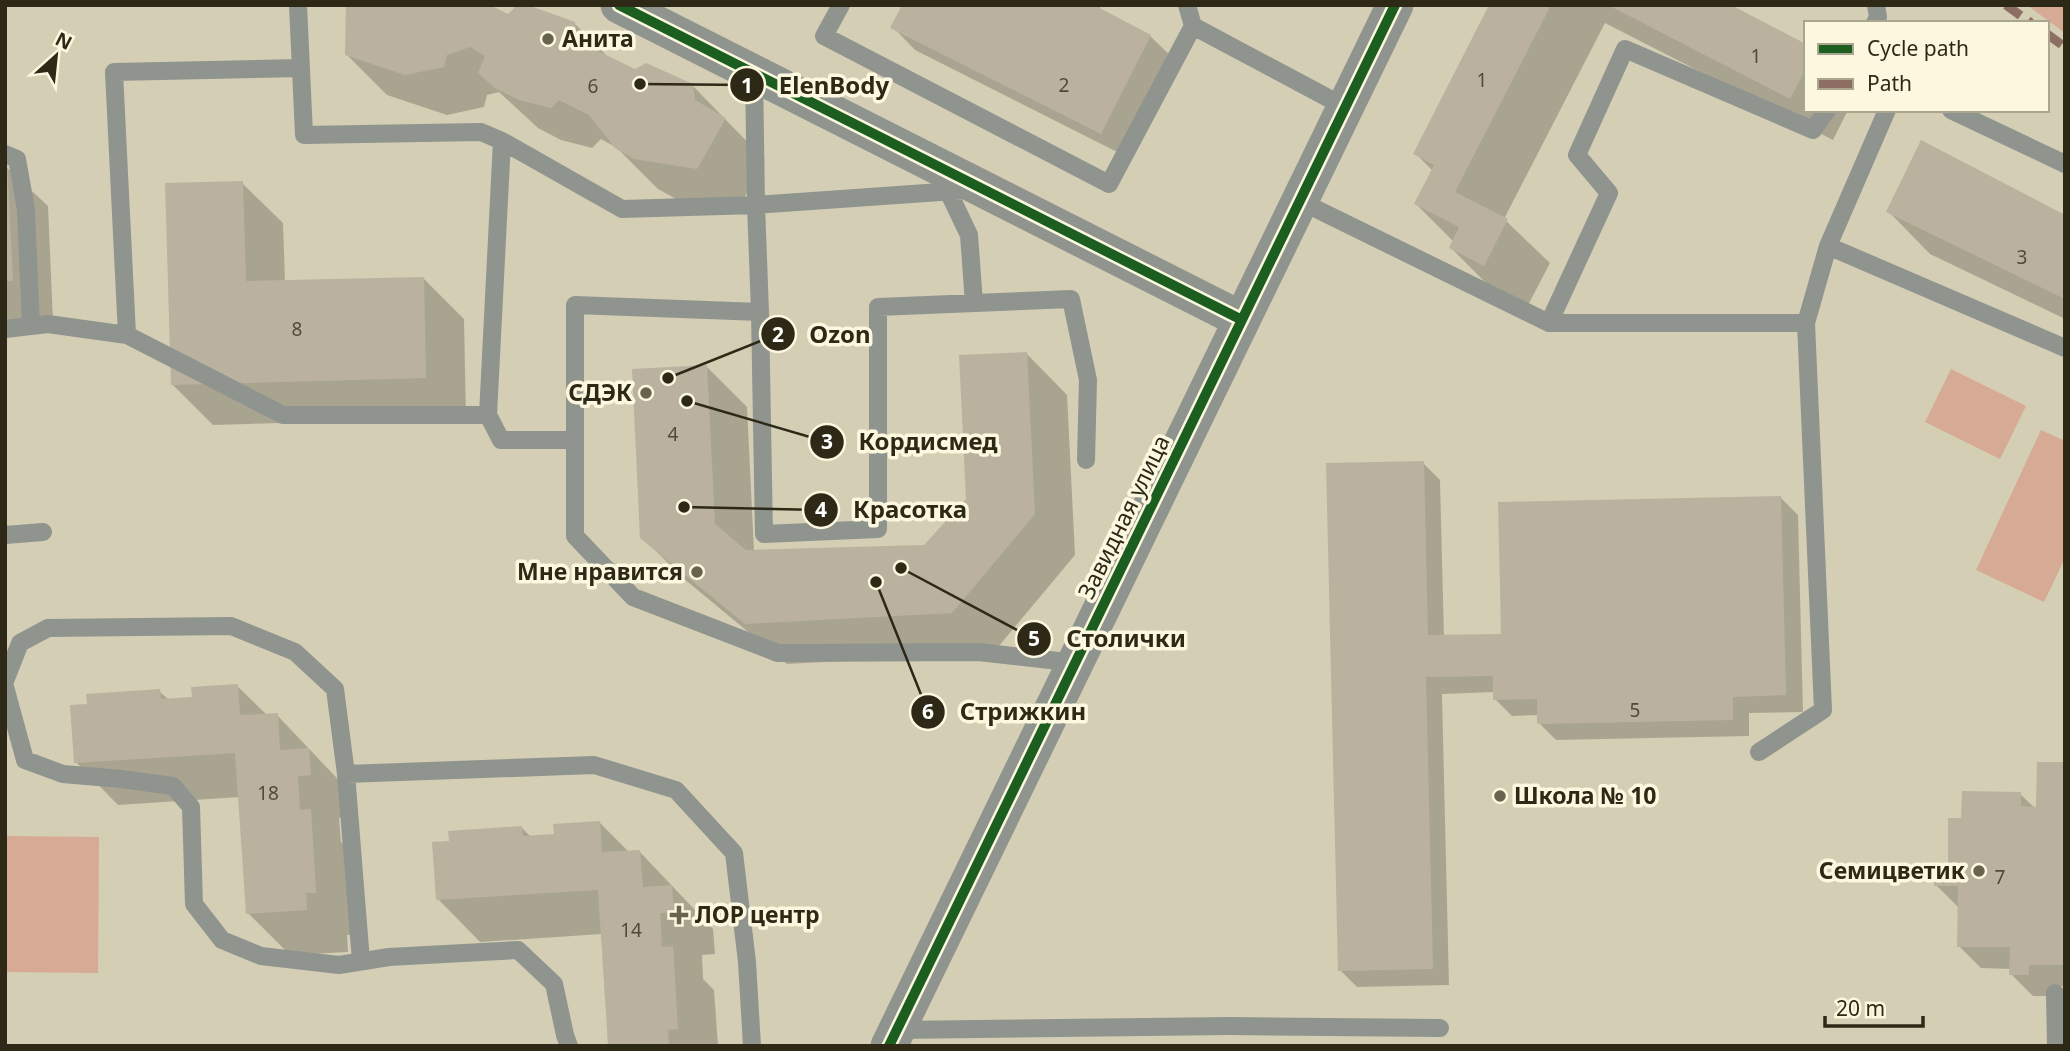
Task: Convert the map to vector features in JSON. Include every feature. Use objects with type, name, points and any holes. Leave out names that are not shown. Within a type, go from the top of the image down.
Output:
[{"type":"street","name":"Завидная улица","points":[[893,1038],[1395,5]]},
{"type":"street","points":[[633,8],[965,190],[1242,320]]},
{"type":"lane","points":[[298,5],[304,135],[481,132],[502,141],[622,209],[756,205],[965,190],[974,303]]},
{"type":"lane","points":[[841,5],[824,36],[1109,184],[1193,26],[1187,5]]},
{"type":"lane","points":[[1193,26],[1345,107]]},
{"type":"lane","points":[[1549,323],[1609,193],[1577,155],[1625,49],[1813,130],[1826,112]]},
{"type":"lane","points":[[127,335],[114,72],[301,68]]},
{"type":"lane","points":[[754,73],[764,534],[878,529],[878,307],[1071,299],[1088,380],[1086,460]]},
{"type":"lane","points":[[1759,752],[1823,710],[1806,323],[1828,246],[1886,112]]},
{"type":"lane","points":[[1955,112],[2065,164]]},
{"type":"lane","points":[[502,141],[488,415],[501,440],[575,440]]},
{"type":"lane","points":[[5,154],[17,159],[26,210],[31,326]]},
{"type":"lane","points":[[1300,201],[1549,323],[1806,323]]},
{"type":"lane","points":[[1828,246],[2065,348]]},
{"type":"lane","points":[[760,313],[575,305],[575,536],[633,597],[778,653],[978,652],[1076,663]]},
{"type":"lane","points":[[5,329],[48,324],[127,335],[283,415],[488,415]]},
{"type":"lane","points":[[5,535],[43,532]]},
{"type":"lane","points":[[5,681],[20,643],[48,628],[231,626],[295,652],[335,689],[346,774],[361,961]]},
{"type":"lane","points":[[5,687],[25,760],[63,774],[173,786],[191,807],[194,904],[222,940],[261,956],[339,965],[389,957],[518,950],[554,984],[569,1046]]},
{"type":"lane","points":[[346,774],[594,765],[676,790],[734,853],[747,962],[752,1046]]},
{"type":"lane","points":[[2055,993],[2056,1046]]},
{"type":"lane","points":[[893,1038],[1230,1026],[1440,1028]]},
{"type":"shaded area","points":[[2027,5],[2065,5],[2065,33],[2049,21]]},
{"type":"shaded area","points":[[1951,369],[2026,406],[2000,459],[1925,422]]},
{"type":"shaded area","points":[[2041,430],[2065,441],[2065,558],[2044,602],[1976,570]]},
{"type":"shaded area","points":[[5,836],[99,837],[98,973],[5,972]]},
{"type":"building","points":[[346,5],[490,5],[508,14],[517,5],[528,5],[575,22],[577,41],[635,69],[646,63],[693,84],[695,100],[726,118],[697,169],[634,159],[615,148],[589,115],[559,100],[551,108],[519,100],[495,88],[478,73],[485,56],[470,47],[447,55],[444,67],[405,75],[345,55]]},
{"type":"building","points":[[902,5],[1094,5],[1151,35],[1101,134],[890,28]]},
{"type":"building","points":[[1489,5],[1551,5],[1455,192],[1508,219],[1484,266],[1449,248],[1459,227],[1414,204],[1434,165],[1413,154]]},
{"type":"building","points":[[1608,5],[1731,5],[1804,43],[1804,72],[1790,99]]},
{"type":"building","points":[[1921,140],[2065,215],[2065,299],[1886,212]]},
{"type":"building","points":[[7,161],[13,281],[5,281]]},
{"type":"building","points":[[243,181],[246,281],[424,277],[426,378],[171,385],[165,183]]},
{"type":"building","points":[[1027,352],[1035,514],[952,613],[745,624],[640,538],[632,369],[707,365],[715,524],[746,550],[924,545],[966,499],[959,355]]},
{"type":"building","points":[[1424,461],[1428,635],[1501,634],[1498,502],[1781,496],[1786,695],[1733,697],[1733,720],[1537,724],[1537,699],[1493,700],[1493,676],[1426,677],[1433,969],[1338,971],[1326,463]]},
{"type":"building","points":[[238,684],[240,715],[278,713],[280,750],[309,748],[311,775],[298,776],[300,810],[311,809],[316,893],[306,893],[307,910],[246,914],[235,753],[74,763],[70,705],[87,704],[86,694],[160,689],[161,699],[192,697],[191,687]]},
{"type":"building","points":[[2037,762],[2065,762],[2065,965],[2029,965],[2029,975],[2009,975],[2010,947],[1957,947],[1958,886],[1934,886],[1935,868],[1948,868],[1948,818],[1961,818],[1962,791],[2021,792],[2021,806],[2036,807]]},
{"type":"building","points":[[600,821],[602,852],[640,850],[643,887],[672,885],[674,912],[660,913],[662,947],[673,946],[678,1029],[668,1030],[669,1046],[608,1046],[598,890],[436,900],[432,842],[449,841],[448,831],[522,826],[523,836],[554,834],[553,824]]},
{"type":"marked path","points":[[2006,5],[2028,21]]},
{"type":"marked path","points":[[2049,35],[2065,47]]},
{"type":"cycle path","points":[[619,5],[1242,320]]},
{"type":"cycle path","points":[[889,1046],[1395,5]]},
{"type":"place","name":"Анита","points":[[548,39]]},
{"type":"place","name":"ElenBody","points":[[640,84]]},
{"type":"place","name":"Ozon","points":[[668,378]]},
{"type":"place","name":"СДЭК","points":[[646,393]]},
{"type":"place","name":"Кордисмед","points":[[687,401]]},
{"type":"place","name":"Красотка","points":[[684,507]]},
{"type":"place","name":"Столички","points":[[901,568]]},
{"type":"place","name":"Мне нравится","points":[[697,572]]},
{"type":"place","name":"Стрижкин","points":[[876,582]]},
{"type":"place","name":"Школа № 10","points":[[1500,796]]},
{"type":"place","name":"Семицветик","points":[[1979,871]]},
{"type":"place","name":"ЛОР центр","points":[[679,915]]}]
